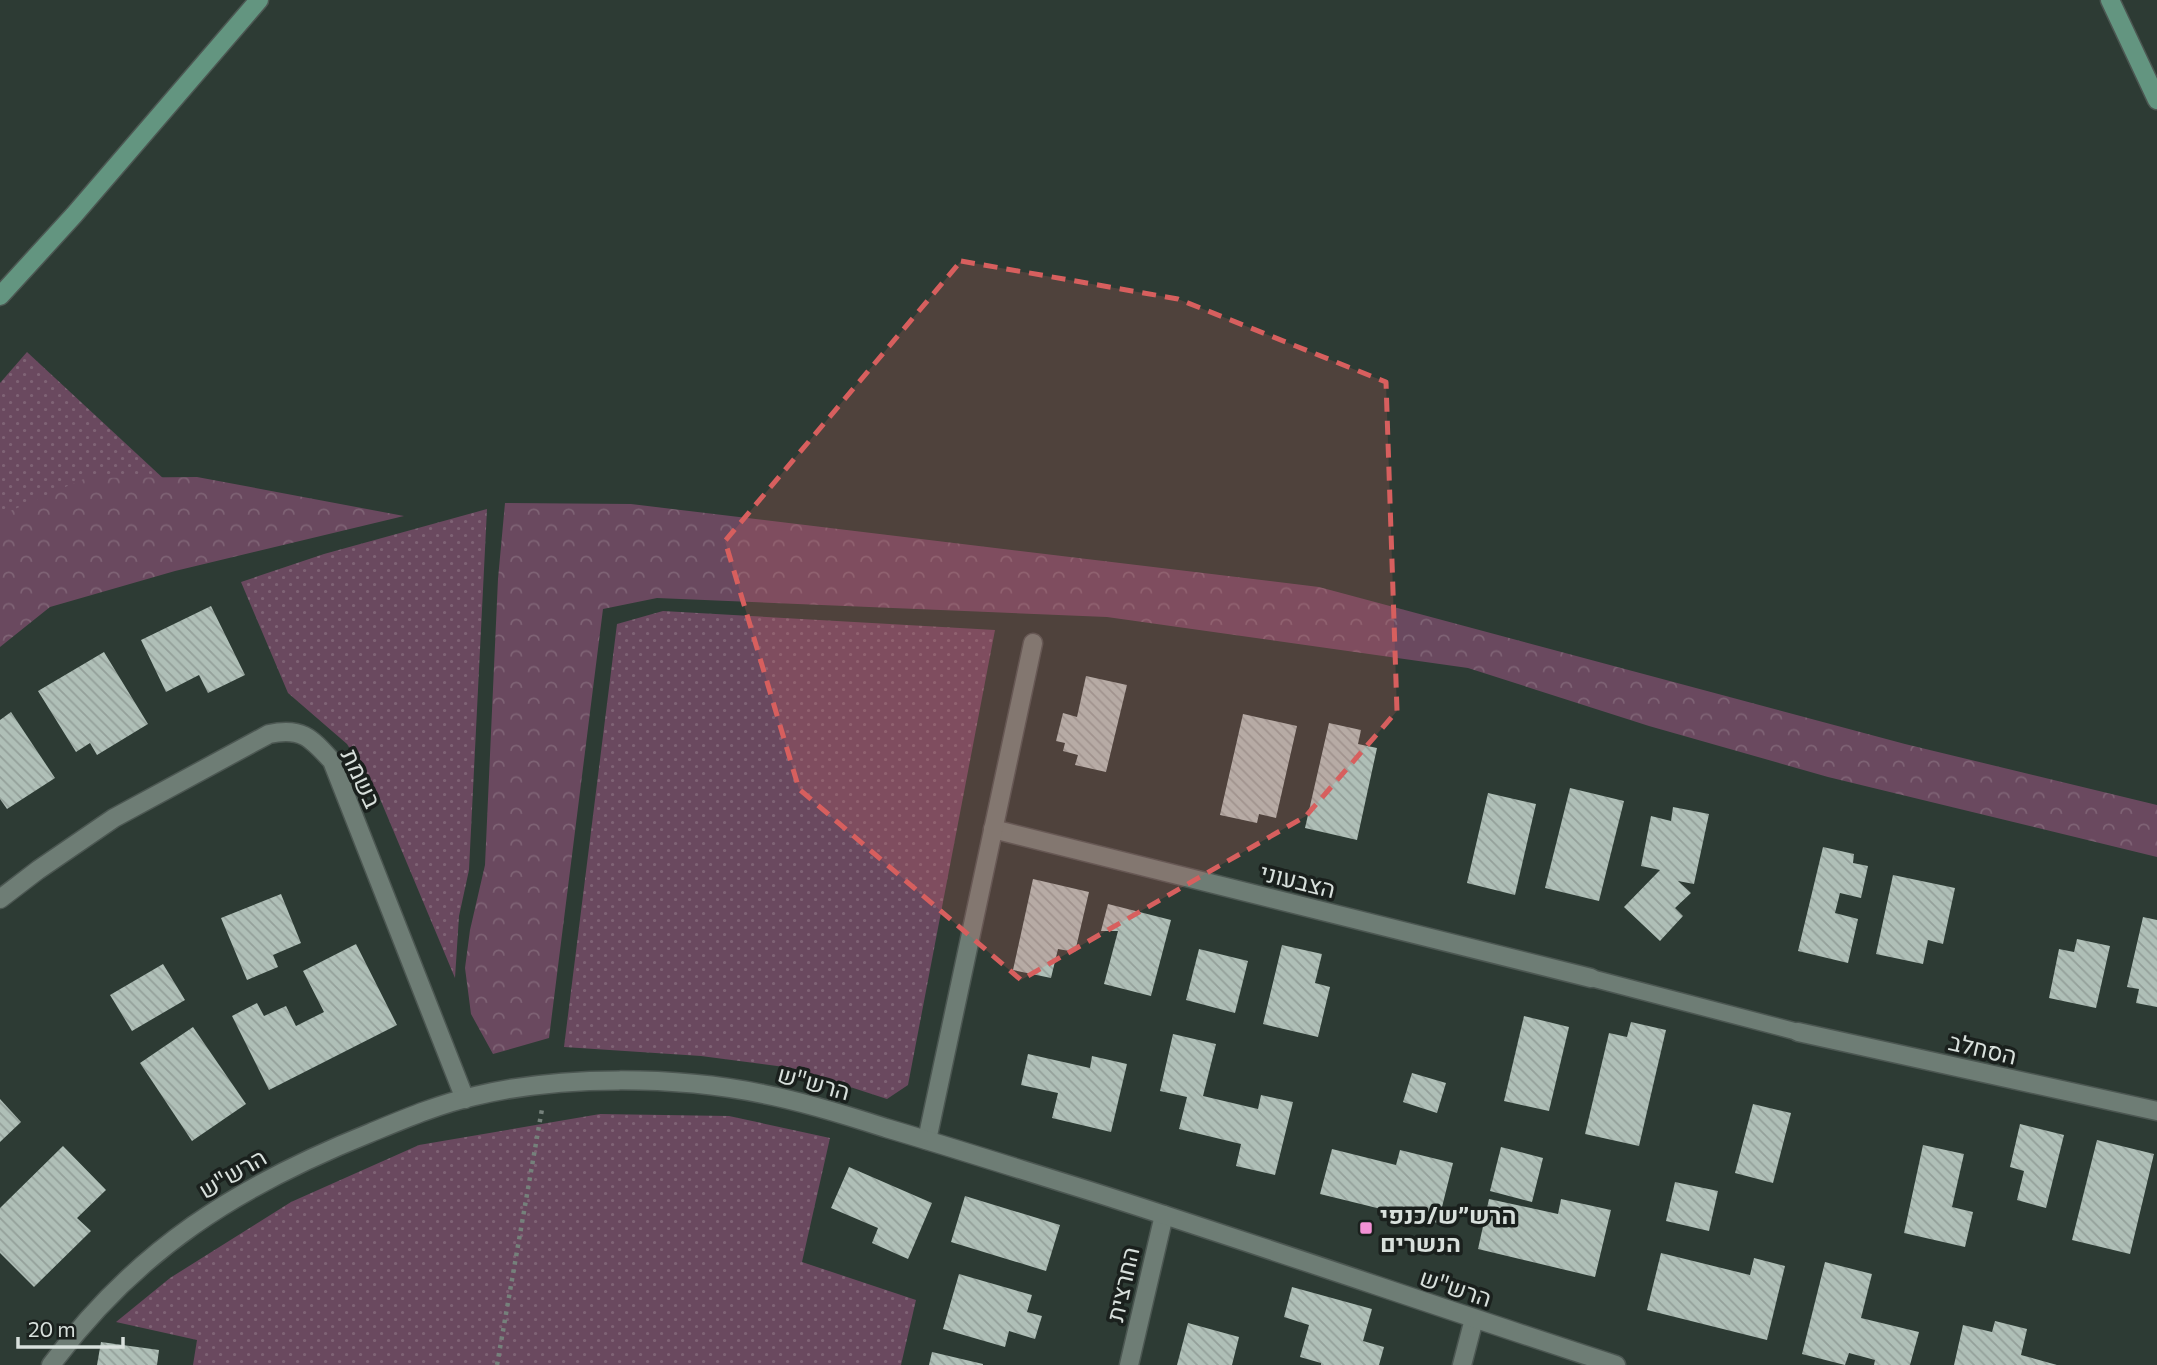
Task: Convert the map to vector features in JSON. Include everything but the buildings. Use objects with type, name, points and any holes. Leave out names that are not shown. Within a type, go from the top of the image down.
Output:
[{"type":"main road","points":[[0,296],[74,215],[259,0]]},
{"type":"main road","points":[[2110,0],[2157,100]]},
{"type":"street","points":[[927,1140],[1033,643]]},
{"type":"street","name":"בשמת","points":[[0,899],[114,818],[269,734],[289,729],[313,740],[332,761],[465,1099]]},
{"type":"street","name":"הצבעוני","points":[[993,828],[1591,978]]},
{"type":"street","name":"הסחלב","points":[[1798,1032],[2157,1111]]},
{"type":"street","name":"הרש''ש","points":[[51,1365],[72,1337],[119,1285],[174,1239],[244,1191],[310,1157],[402,1120],[465,1099],[546,1084],[603,1081],[678,1083],[761,1093],[834,1112],[1164,1215],[1616,1365]]},
{"type":"street","name":"החרצית","points":[[1129,1365],[1164,1215]]},
{"type":"street","points":[[1462,1365],[1474,1319]]},
{"type":"lane","points":[[1591,978],[1798,1032]]},
{"type":"path","points":[[497,1365],[546,1084]]},
{"type":"highlighted area","points":[[961,261],[1178,299],[1386,382],[1397,711],[1306,816],[1021,980],[799,789],[725,541]]},
{"type":"green space","points":[[27,352],[206,518],[0,593],[0,383]]},
{"type":"green space","points":[[197,477],[404,516],[175,571],[50,607],[0,647],[0,520],[8,512],[86,478]]},
{"type":"green space","points":[[505,503],[631,504],[1319,587],[1905,744],[2157,805],[2157,857],[1828,777],[1649,726],[1468,668],[1107,617],[657,598],[603,609],[549,1038],[493,1054],[471,1014],[465,968],[470,930],[485,865],[498,579]]},
{"type":"green space","points":[[487,509],[469,870],[459,916],[455,978],[378,794],[347,744],[288,693],[241,582],[324,554]]},
{"type":"green space","points":[[663,611],[995,630],[908,1085],[887,1099],[792,1068],[701,1056],[564,1047],[617,624]]},
{"type":"green space","points":[[600,1114],[729,1116],[830,1138],[802,1262],[916,1300],[901,1365],[193,1365],[197,1340],[116,1322],[170,1278],[291,1202],[419,1145]]},
{"type":"place","name":"הרש״ש/כנפי הנשרים","points":[[1366,1228]]}]
